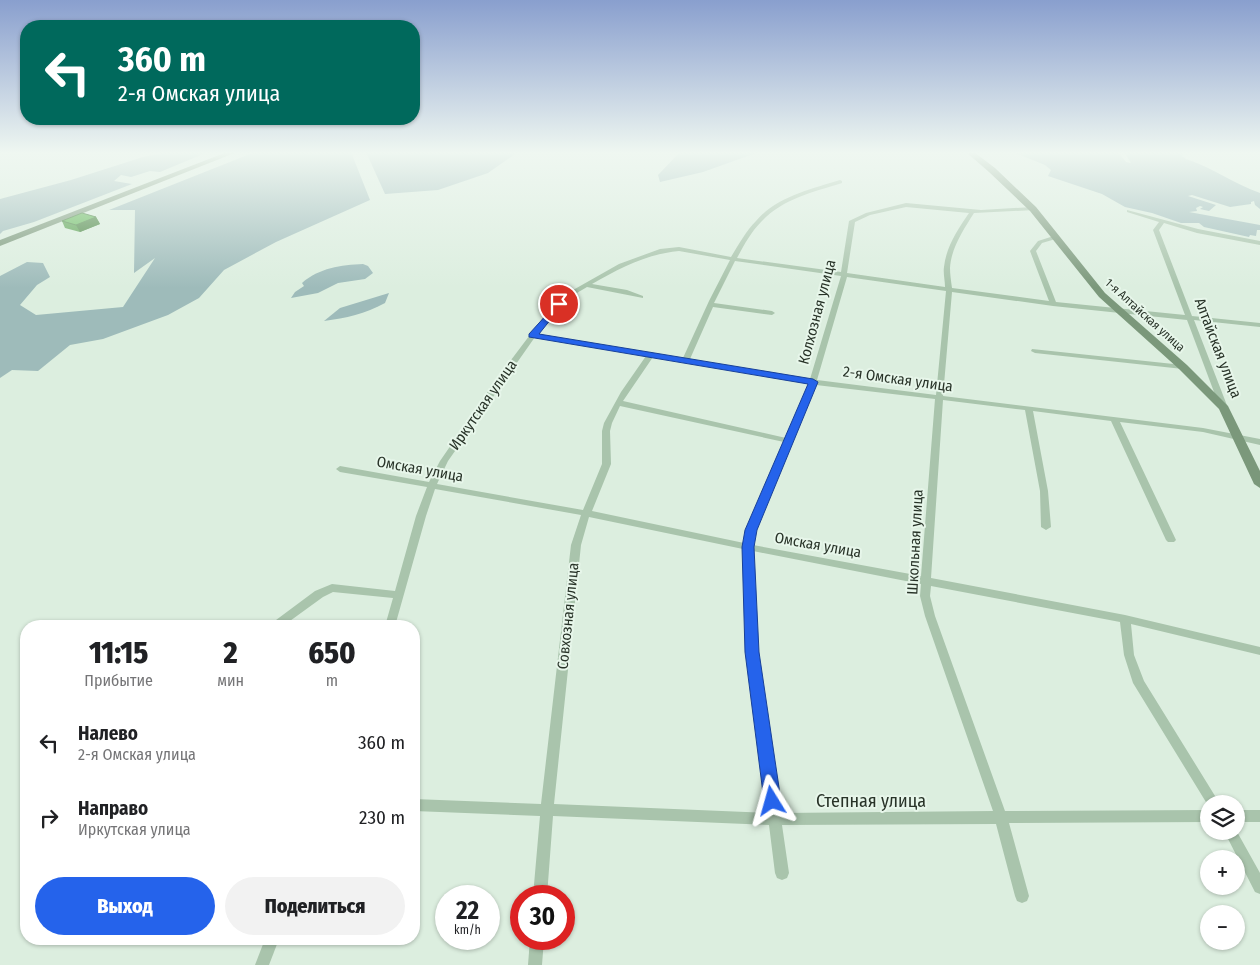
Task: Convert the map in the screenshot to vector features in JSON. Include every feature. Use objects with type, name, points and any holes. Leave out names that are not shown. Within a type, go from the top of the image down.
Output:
[{"type":"street","points":[[0,243],[118,197]]},
{"type":"street","points":[[686,359],[734,259],[756,222],[768,212],[797,197]]},
{"type":"street","name":"1-я Алтайская улица","points":[[1020,197],[1057,237],[1096,287],[1183,367],[1224,408]]},
{"type":"street","name":"Колхозная улица","points":[[782,873],[752,652],[748,547],[751,530],[813,382],[844,276],[853,220],[906,205],[973,211]]},
{"type":"street","points":[[973,211],[1033,209]]},
{"type":"street","name":"Школьная улица","points":[[973,211],[961,229],[951,250],[947,267],[949,291],[925,596],[975,748],[1001,818],[1022,896]]},
{"type":"street","points":[[1129,211],[1162,222],[1260,243]]},
{"type":"street","name":"Алтайская улица","points":[[1162,222],[1156,226],[1156,230],[1173,270],[1187,316],[1224,408],[1260,484]]},
{"type":"street","points":[[1053,304],[1033,249],[1040,242],[1057,237]]},
{"type":"street","points":[[660,251],[679,249],[844,276],[1053,304],[1122,312],[1187,316],[1260,325]]},
{"type":"street","name":"Иркутская улица","points":[[391,620],[421,516],[444,461],[532,336],[550,312],[568,295],[624,264],[660,251]]},
{"type":"street","points":[[588,285],[627,292],[641,297]]},
{"type":"street","points":[[712,305],[772,313]]},
{"type":"street","name":"2-я Омская улица","points":[[532,336],[686,359],[813,382],[939,399],[1114,418],[1203,430],[1260,442]]},
{"type":"street","points":[[1035,351],[1183,367]]},
{"type":"street","name":"Совхозная улица","points":[[541,885],[547,810],[576,545],[585,513],[606,467],[608,458],[606,428],[619,403],[651,354]]},
{"type":"street","points":[[619,403],[789,441]]},
{"type":"street","points":[[1029,409],[1044,491],[1046,527]]},
{"type":"street","points":[[1114,418],[1171,540]]},
{"type":"street","name":"Омская улица","points":[[340,469],[585,513],[748,547],[1125,619],[1260,651]]},
{"type":"street","points":[[284,620],[319,594],[332,588],[397,595]]},
{"type":"street","points":[[1125,619],[1129,655],[1139,684],[1208,795]]},
{"type":"street","name":"Степная улица","points":[[420,805],[775,819],[1200,816]]},
{"type":"street","points":[[1245,816],[1260,816]]},
{"type":"street","points":[[1235,840],[1260,887]]},
{"type":"street","points":[[262,965],[270,945]]},
{"type":"street","points":[[535,965],[536,950]]},
{"type":"shaded area","points":[[7,197],[98,197],[34,222],[3,231],[0,234],[0,199]]},
{"type":"shaded area","points":[[142,197],[369,197],[370,200],[276,242],[224,270],[199,298],[168,315],[103,339],[70,345],[38,371],[12,370],[0,378],[0,276],[27,262],[43,263],[50,277],[37,285],[20,305],[36,315],[123,307],[155,258],[134,273],[135,210],[109,210]]},
{"type":"shaded area","points":[[1107,197],[1191,197],[1216,205],[1209,211],[1200,209],[1203,207],[1200,206],[1196,208],[1197,211],[1189,212],[1260,225],[1260,230],[1257,230],[1256,236],[1250,235],[1249,237],[1204,227],[1199,223],[1181,223],[1152,213],[1125,207]]},
{"type":"shaded area","points":[[1198,197],[1260,197],[1260,209],[1255,205],[1254,201],[1251,204],[1230,207]]},
{"type":"shaded area","points":[[363,264],[368,266],[373,273],[365,279],[338,283],[318,293],[291,298],[295,292],[304,286],[302,283],[316,274],[339,266]]},
{"type":"shaded area","points":[[389,293],[385,303],[370,310],[348,317],[324,321],[340,308]]},
{"type":"building","points":[[82,213],[96,217],[76,225],[62,221]]},
{"type":"route","points":[[559,304],[550,312],[532,336],[686,359],[813,382],[751,530],[748,547],[752,652],[772,801]]}]
